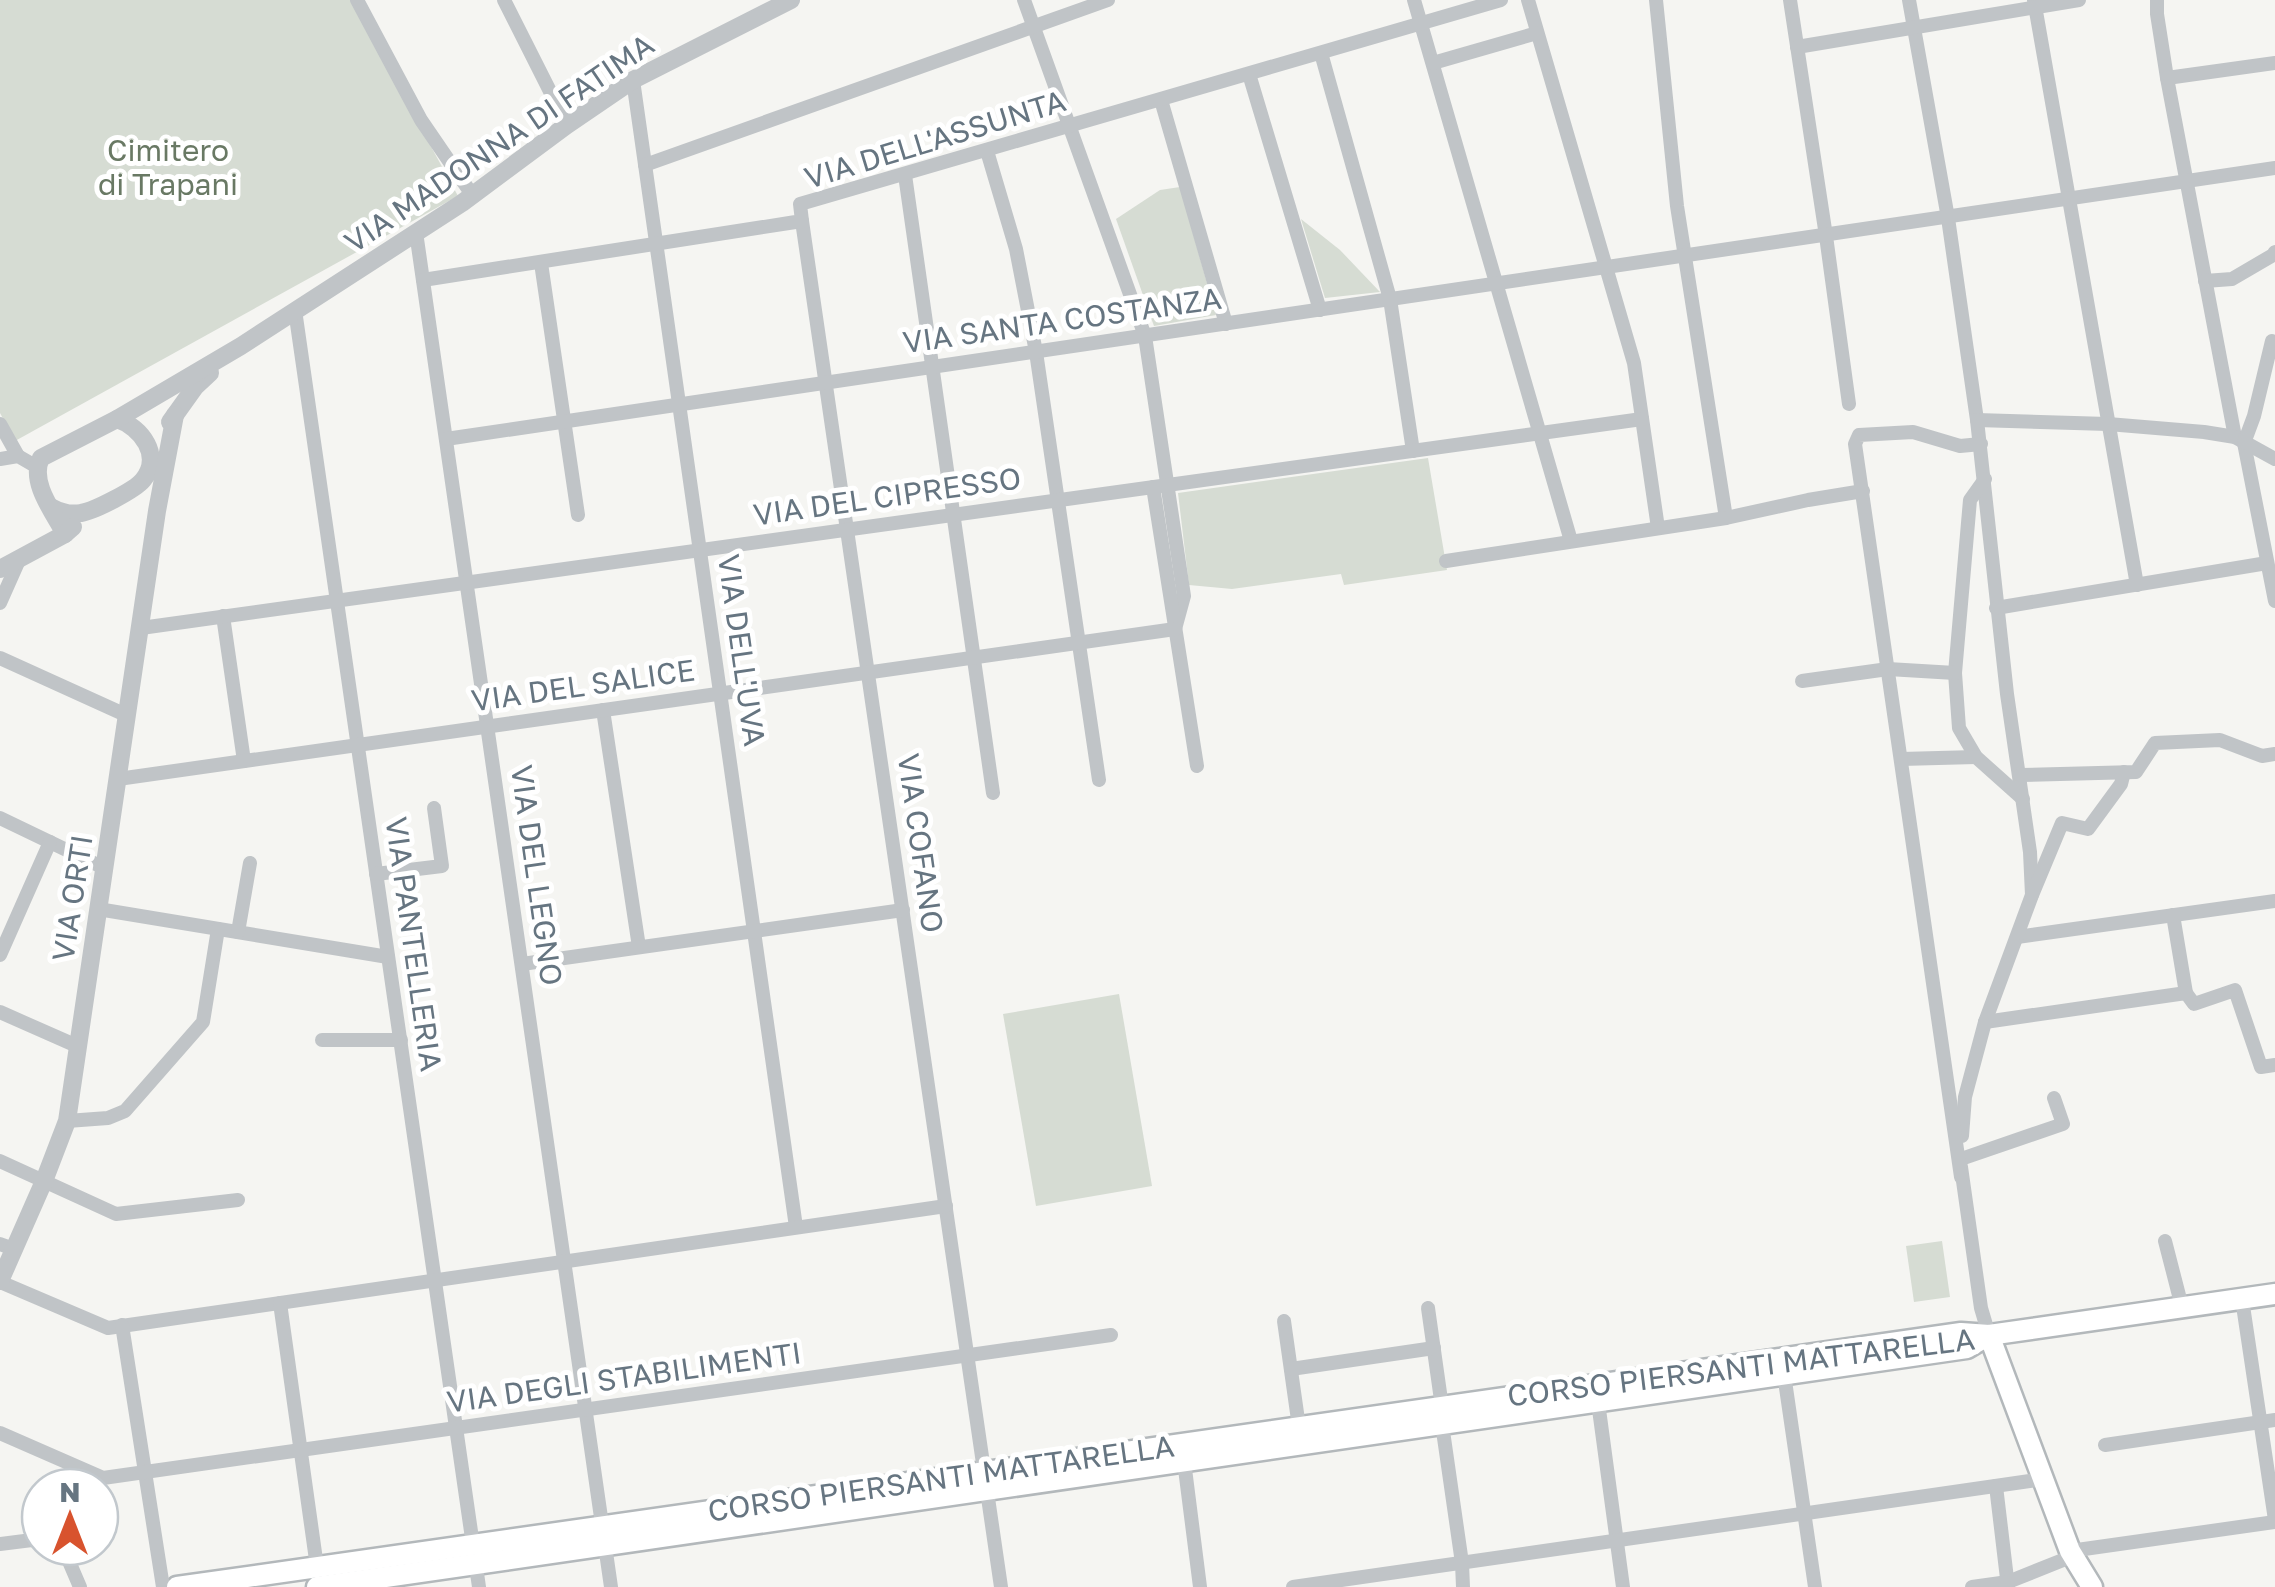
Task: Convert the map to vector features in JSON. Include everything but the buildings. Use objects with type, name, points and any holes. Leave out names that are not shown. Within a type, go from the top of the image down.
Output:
[{"type":"main road","points":[[2092,1587],[2072,1553],[1989,1335],[2275,1294]]},
{"type":"main road","name":"CORSO PIERSANTI MATTARELLA","points":[[177,1587],[319,1582],[475,1554],[986,1481],[1299,1427],[1598,1402],[1961,1333],[1989,1335]]},
{"type":"main road","name":"CORSO PIERSANTI MATTARELLA","points":[[986,1481],[1184,1461],[1442,1415],[1725,1375],[1784,1374],[1967,1348],[1989,1335]]},
{"type":"street","points":[[356,0],[422,120],[473,196]]},
{"type":"street","points":[[504,0],[567,124]]},
{"type":"street","name":"VIA MADONNA DI FATIMA","points":[[241,346],[473,196],[567,124],[633,80],[762,7],[791,0]]},
{"type":"street","points":[[1024,0],[1146,336],[1160,486],[1184,596],[1174,628],[1198,766]]},
{"type":"street","points":[[645,165],[1108,0]]},
{"type":"street","name":"VIA DELL'ASSUNTA","points":[[423,280],[802,221],[800,204],[1320,53],[1415,16],[1502,0]]},
{"type":"street","points":[[1528,0],[1634,363],[1658,528]]},
{"type":"street","points":[[1656,0],[1677,206],[1726,518]]},
{"type":"street","points":[[1790,0],[1849,404]]},
{"type":"street","points":[[1910,0],[1978,420],[1996,608],[2024,799],[2032,895]]},
{"type":"street","points":[[1797,47],[2034,4],[2079,0]]},
{"type":"street","points":[[2157,0],[2167,78],[2205,281],[2275,601]]},
{"type":"street","points":[[2034,4],[2137,584]]},
{"type":"street","points":[[1415,16],[1434,68],[1571,542]]},
{"type":"street","points":[[1434,68],[1539,38]]},
{"type":"street","points":[[1320,53],[1390,299],[1413,451]]},
{"type":"street","points":[[2167,78],[2275,63]]},
{"type":"street","points":[[1249,74],[1320,310]]},
{"type":"street","name":"VIA DELL'UVA","points":[[633,80],[796,1227]]},
{"type":"street","points":[[1161,100],[1226,324]]},
{"type":"street","points":[[987,151],[1016,249],[1036,352],[1099,780]]},
{"type":"street","name":"VIA SANTA COSTANZA","points":[[446,439],[2275,168]]},
{"type":"street","points":[[905,175],[994,793]]},
{"type":"street","name":"VIA COFANO","points":[[802,221],[1001,1587]]},
{"type":"street","name":"VIA DEL LEGNO","points":[[416,232],[611,1587]]},
{"type":"street","points":[[2205,281],[2232,279],[2275,252]]},
{"type":"street","points":[[541,263],[578,515]]},
{"type":"street","name":"VIA PANTELLERIA","points":[[295,310],[479,1587]]},
{"type":"street","points":[[2240,440],[2254,416],[2272,342]]},
{"type":"street","points":[[0,569],[60,537],[86,513],[142,482],[157,442],[195,387],[241,346]]},
{"type":"street","points":[[60,537],[42,492],[37,467],[42,458],[241,346]]},
{"type":"street","points":[[157,511],[175,415]]},
{"type":"street","points":[[117,419],[141,433],[151,462],[157,511]]},
{"type":"street","name":"VIA DEL CIPRESSO","points":[[141,628],[1642,419]]},
{"type":"street","points":[[1978,420],[2204,432],[2240,440],[2275,460]]},
{"type":"street","points":[[0,424],[10,454],[37,467]]},
{"type":"street","points":[[1981,444],[1960,446],[1913,432],[1859,434],[1855,444],[1962,1177],[1989,1335]]},
{"type":"street","points":[[1985,479],[1970,500],[1955,673],[1959,728],[1976,757],[2024,799]]},
{"type":"street","points":[[1446,561],[1726,518],[1863,491]]},
{"type":"street","points":[[50,507],[71,514],[86,513]]},
{"type":"street","name":"VIA ORTI","points":[[0,1282],[7,1247],[44,1180],[67,1121],[157,511]]},
{"type":"street","points":[[0,603],[20,558]]},
{"type":"street","points":[[1996,608],[2267,563]]},
{"type":"street","points":[[223,616],[244,761]]},
{"type":"street","name":"VIA DEL SALICE","points":[[118,778],[1174,628]]},
{"type":"street","points":[[0,658],[128,716]]},
{"type":"street","points":[[1802,680],[1888,670],[1955,673]]},
{"type":"street","points":[[603,710],[639,947]]},
{"type":"street","points":[[2020,775],[2136,772],[2155,743],[2220,740],[2262,756],[2275,754]]},
{"type":"street","points":[[1901,759],[1976,757]]},
{"type":"street","points":[[1962,1177],[1965,1097],[1985,1022],[2032,895],[2062,823],[2088,829],[2121,784],[2124,772]]},
{"type":"street","points":[[376,874],[442,866],[434,808]]},
{"type":"street","points":[[0,818],[104,868]]},
{"type":"street","points":[[0,955],[50,842]]},
{"type":"street","points":[[238,932],[250,863]]},
{"type":"street","points":[[2017,937],[2275,901]]},
{"type":"street","points":[[98,909],[388,957]]},
{"type":"street","points":[[522,964],[902,910]]},
{"type":"street","points":[[2173,915],[2186,994],[2194,1004],[2235,990],[2262,1066],[2275,1065]]},
{"type":"street","points":[[67,1121],[108,1118],[125,1111],[203,1022],[218,928]]},
{"type":"street","points":[[1985,1022],[2186,994]]},
{"type":"street","points":[[0,1012],[77,1046]]},
{"type":"street","points":[[322,1040],[400,1040]]},
{"type":"street","points":[[1962,1159],[2063,1124],[2054,1098]]},
{"type":"street","points":[[0,1161],[116,1214],[238,1200]]},
{"type":"street","points":[[0,1282],[108,1328],[946,1206]]},
{"type":"street","points":[[2165,1241],[2182,1307]]},
{"type":"street","points":[[1972,1587],[2008,1585],[2072,1553],[2275,1521],[2268,1421],[2242,1298]]},
{"type":"street","points":[[280,1303],[319,1582]]},
{"type":"street","points":[[1428,1308],[1463,1587]]},
{"type":"street","points":[[1284,1321],[1299,1427]]},
{"type":"street","points":[[122,1326],[163,1587]]},
{"type":"street","name":"VIA DEGLI STABILIMENTI","points":[[120,1476],[1111,1335]]},
{"type":"street","points":[[1291,1369],[1434,1348]]},
{"type":"street","points":[[1784,1374],[1815,1587]]},
{"type":"street","points":[[1598,1402],[1623,1587]]},
{"type":"street","points":[[2105,1445],[2268,1421]]},
{"type":"street","points":[[0,1432],[79,1467]]},
{"type":"street","points":[[1184,1461],[1200,1587]]},
{"type":"street","points":[[1293,1587],[2044,1479]]},
{"type":"street","points":[[1996,1486],[2008,1585]]},
{"type":"green space","name":"Cimitero di Trapani","points":[[0,0],[351,0],[458,196],[15,441],[0,413]]},
{"type":"green space","points":[[1180,187],[1216,315],[1154,326],[1116,219],[1160,190]]},
{"type":"green space","points":[[1301,219],[1340,250],[1380,292],[1325,298]]},
{"type":"green space","points":[[1428,458],[1447,570],[1344,585],[1341,574],[1232,589],[1189,585],[1178,493]]},
{"type":"green space","points":[[1119,994],[1152,1186],[1036,1206],[1003,1014]]},
{"type":"green space","points":[[1942,1241],[1950,1297],[1914,1302],[1906,1246]]}]
